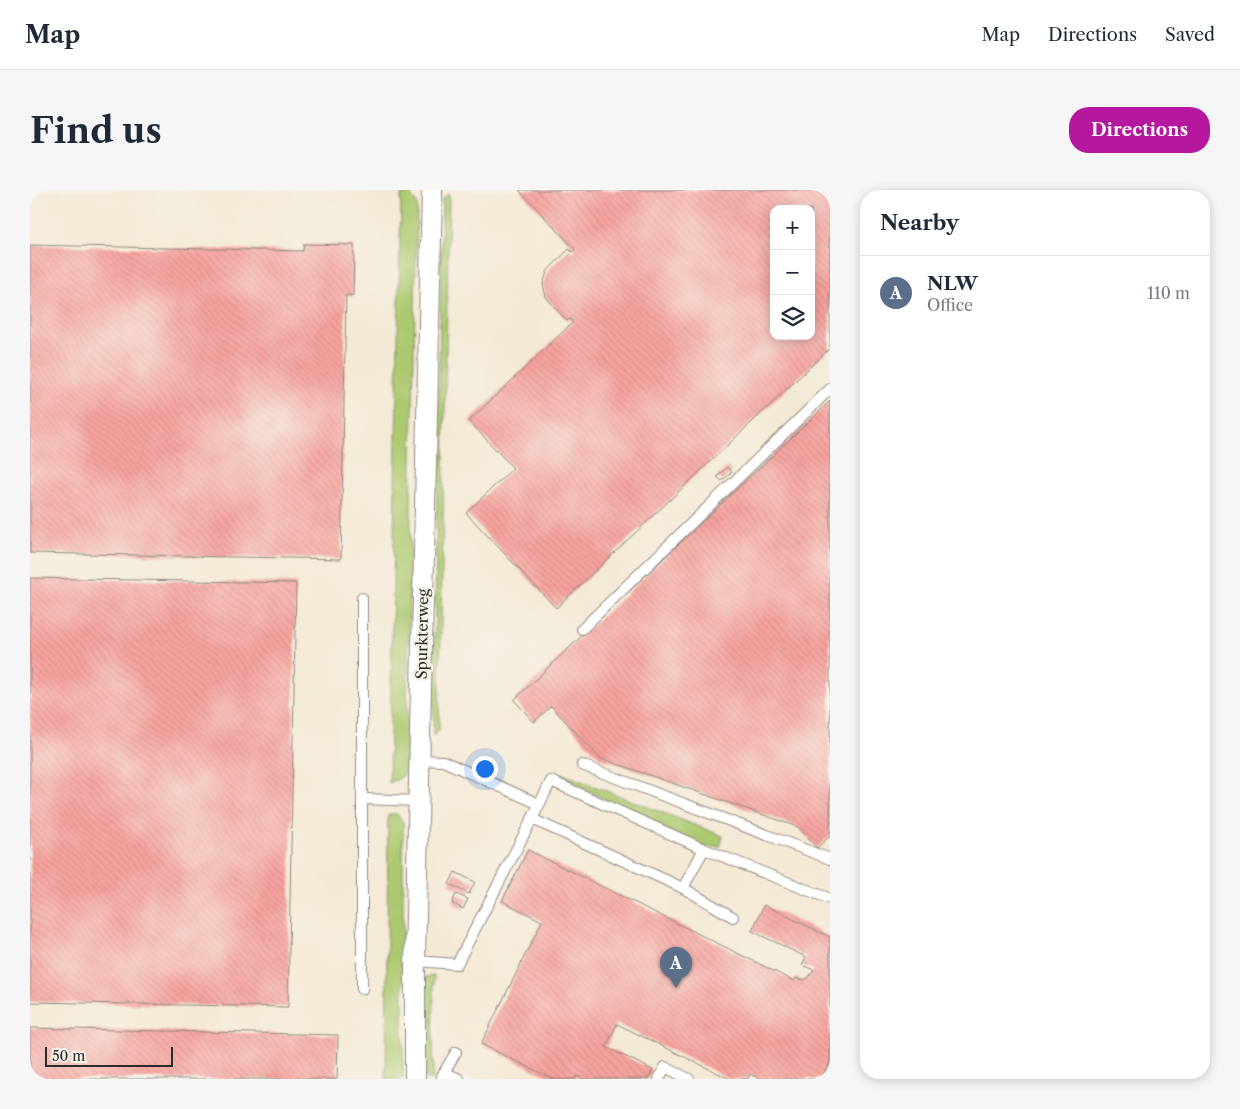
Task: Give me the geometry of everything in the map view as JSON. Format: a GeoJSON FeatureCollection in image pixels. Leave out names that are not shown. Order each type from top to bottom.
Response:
{"type":"FeatureCollection","features":[{"type":"Feature","properties":{"kind":"street","name":"Spurkterweg"},"geometry":{"type":"LineString","coordinates":[[415,1079],[415,961],[432,190]]}},
{"type":"Feature","properties":{"kind":"lane"},"geometry":{"type":"LineString","coordinates":[[582,628],[830,389]]}},
{"type":"Feature","properties":{"kind":"lane"},"geometry":{"type":"LineString","coordinates":[[362,598],[362,989]]}},
{"type":"Feature","properties":{"kind":"lane"},"geometry":{"type":"LineString","coordinates":[[420,760],[443,761],[540,804]]}},
{"type":"Feature","properties":{"kind":"lane"},"geometry":{"type":"LineString","coordinates":[[582,765],[830,859]]}},
{"type":"Feature","properties":{"kind":"lane"},"geometry":{"type":"LineString","coordinates":[[415,961],[457,964],[551,781],[704,849],[830,899]]}},
{"type":"Feature","properties":{"kind":"lane"},"geometry":{"type":"LineString","coordinates":[[362,799],[419,801]]}},
{"type":"Feature","properties":{"kind":"lane"},"geometry":{"type":"LineString","coordinates":[[532,819],[683,888],[733,917]]}},
{"type":"Feature","properties":{"kind":"lane"},"geometry":{"type":"LineString","coordinates":[[683,888],[704,849]]}},
{"type":"Feature","properties":{"kind":"lane"},"geometry":{"type":"LineString","coordinates":[[456,1052],[443,1075],[459,1079]]}},
{"type":"Feature","properties":{"kind":"lane"},"geometry":{"type":"LineString","coordinates":[[659,1079],[664,1067],[689,1079]]}},
{"type":"Feature","properties":{"kind":"green space"},"geometry":{"type":"Polygon","coordinates":[[[410,194],[417,204],[406,764],[405,774],[389,783],[401,195],[410,194]]]}},
{"type":"Feature","properties":{"kind":"green space"},"geometry":{"type":"Polygon","coordinates":[[[449,194],[439,731],[433,736],[442,199],[449,194]]]}},
{"type":"Feature","properties":{"kind":"green space"},"geometry":{"type":"Polygon","coordinates":[[[563,774],[723,836],[720,847],[702,847],[562,778],[563,774]]]}},
{"type":"Feature","properties":{"kind":"green space"},"geometry":{"type":"Polygon","coordinates":[[[388,814],[397,814],[403,823],[403,1079],[386,1079],[388,814]]]}},
{"type":"Feature","properties":{"kind":"green space"},"geometry":{"type":"Polygon","coordinates":[[[434,976],[433,1079],[426,1079],[426,977],[434,976]]]}},
{"type":"Feature","properties":{"kind":"building"},"geometry":{"type":"Polygon","coordinates":[[[519,190],[830,190],[830,348],[556,608],[466,513],[513,468],[469,421],[573,322],[570,319],[567,321],[546,297],[543,284],[551,267],[569,249],[572,252],[575,249],[519,190]]]}},
{"type":"Feature","properties":{"kind":"building"},"geometry":{"type":"Polygon","coordinates":[[[304,244],[354,245],[353,296],[346,295],[341,559],[30,553],[30,245],[303,251],[304,244]]]}},
{"type":"Feature","properties":{"kind":"building"},"geometry":{"type":"Polygon","coordinates":[[[830,401],[830,836],[817,848],[798,827],[600,758],[551,706],[534,722],[514,700],[830,401]]]}},
{"type":"Feature","properties":{"kind":"building"},"geometry":{"type":"Polygon","coordinates":[[[727,467],[732,472],[722,481],[717,477],[727,467]]]}},
{"type":"Feature","properties":{"kind":"building"},"geometry":{"type":"Polygon","coordinates":[[[30,578],[296,583],[288,1007],[30,1002],[30,578]]]}},
{"type":"Feature","properties":{"kind":"building"},"geometry":{"type":"Polygon","coordinates":[[[528,850],[794,981],[796,978],[807,979],[814,970],[802,965],[806,957],[752,931],[764,905],[830,937],[830,1062],[822,1079],[760,1079],[750,1074],[748,1079],[730,1079],[617,1024],[606,1047],[653,1070],[648,1079],[583,1079],[576,1076],[575,1079],[553,1079],[481,1044],[542,921],[502,901],[528,850]]]}},
{"type":"Feature","properties":{"kind":"building"},"geometry":{"type":"Polygon","coordinates":[[[455,872],[475,882],[469,894],[449,884],[455,872]]]}},
{"type":"Feature","properties":{"kind":"building"},"geometry":{"type":"Polygon","coordinates":[[[456,894],[468,899],[463,909],[452,903],[456,894]]]}},
{"type":"Feature","properties":{"kind":"building"},"geometry":{"type":"Polygon","coordinates":[[[30,1028],[338,1035],[337,1079],[30,1079],[30,1028]]]}},
{"type":"Feature","properties":{"kind":"place","name":"NLW"},"geometry":{"type":"Point","coordinates":[676,988]}}]}
